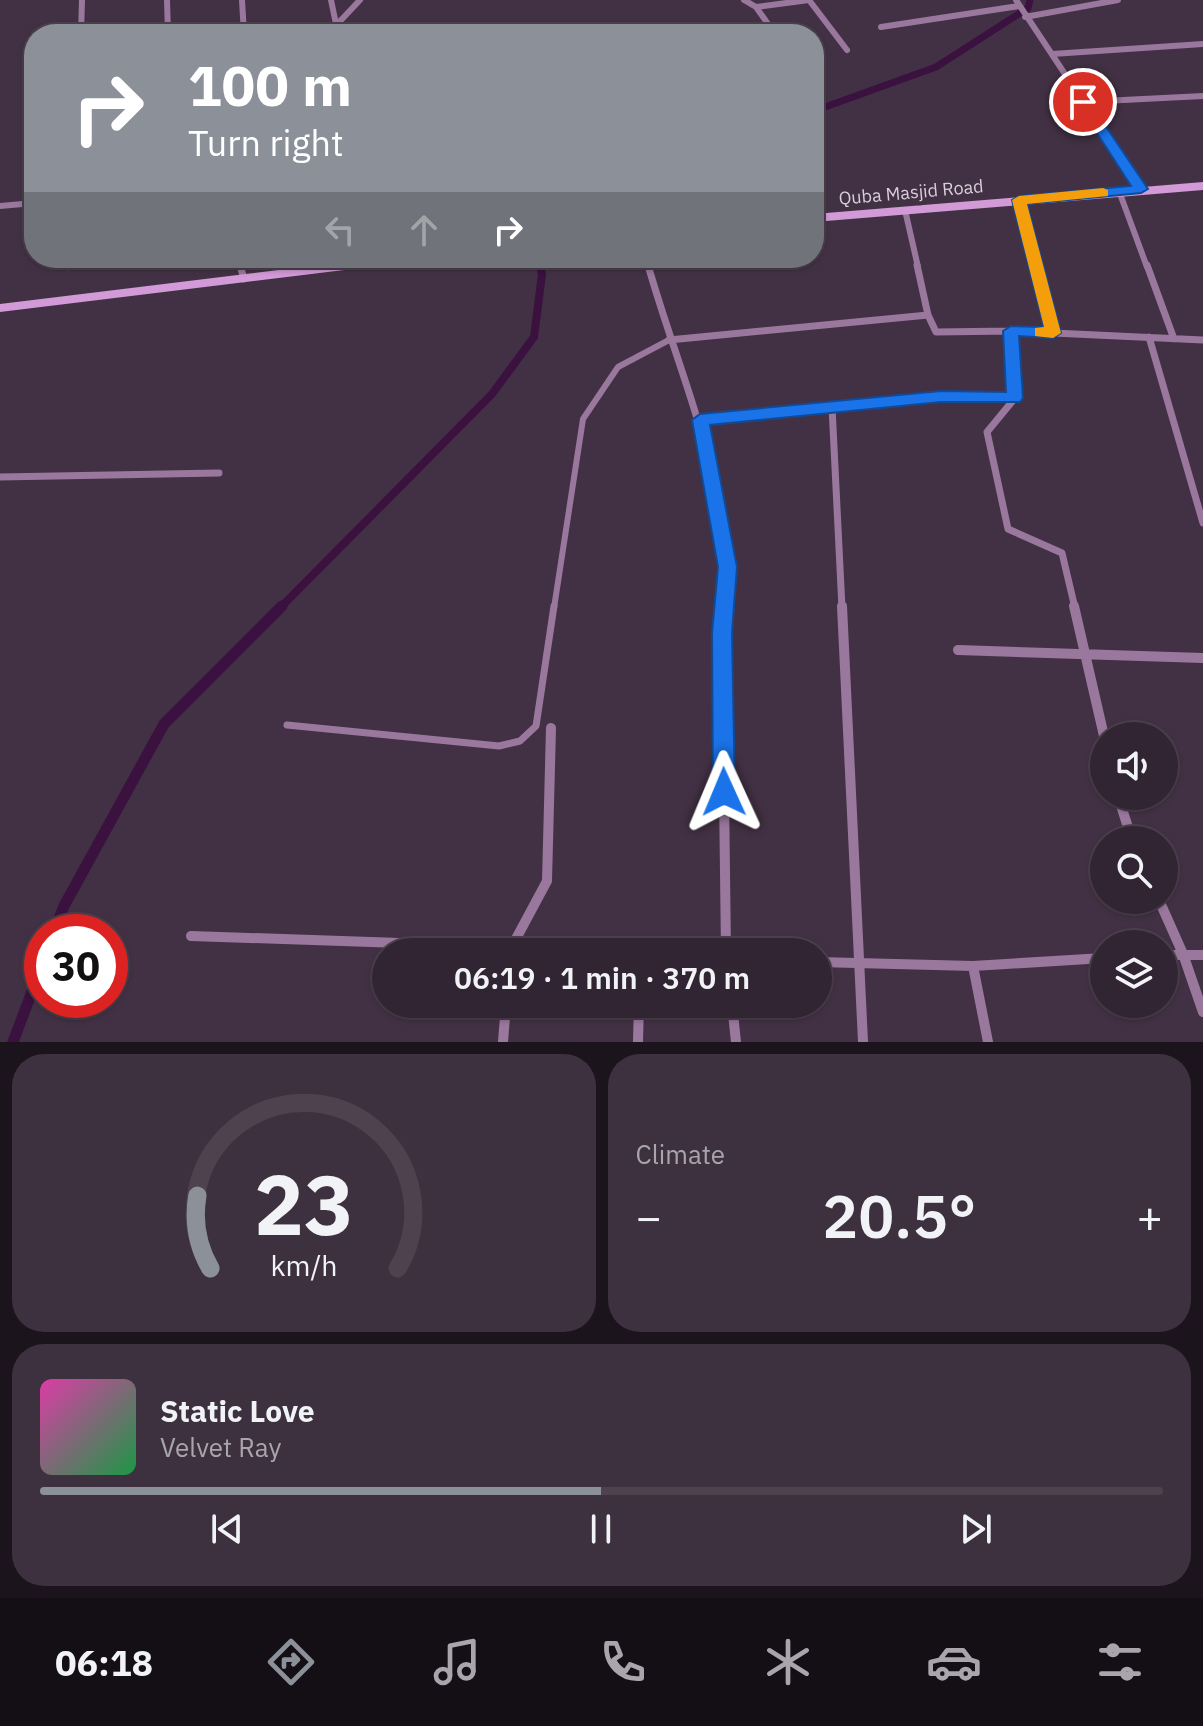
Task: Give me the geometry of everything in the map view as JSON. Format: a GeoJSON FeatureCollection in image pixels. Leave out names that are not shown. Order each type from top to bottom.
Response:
{"type":"FeatureCollection","features":[{"type":"Feature","properties":{"kind":"street"},"geometry":{"type":"LineString","coordinates":[[81,24],[82,0]]}},
{"type":"Feature","properties":{"kind":"street"},"geometry":{"type":"LineString","coordinates":[[167,0],[168,24]]}},
{"type":"Feature","properties":{"kind":"street"},"geometry":{"type":"LineString","coordinates":[[242,0],[243,24]]}},
{"type":"Feature","properties":{"kind":"street"},"geometry":{"type":"LineString","coordinates":[[331,0],[336,24]]}},
{"type":"Feature","properties":{"kind":"street"},"geometry":{"type":"LineString","coordinates":[[336,24],[360,0]]}},
{"type":"Feature","properties":{"kind":"street"},"geometry":{"type":"LineString","coordinates":[[744,0],[756,7],[768,24]]}},
{"type":"Feature","properties":{"kind":"street"},"geometry":{"type":"LineString","coordinates":[[756,7],[809,0],[847,50]]}},
{"type":"Feature","properties":{"kind":"street"},"geometry":{"type":"LineString","coordinates":[[881,27],[1118,0]]}},
{"type":"Feature","properties":{"kind":"street"},"geometry":{"type":"LineString","coordinates":[[1021,10],[1141,189]]}},
{"type":"Feature","properties":{"kind":"street"},"geometry":{"type":"LineString","coordinates":[[1052,54],[1203,44]]}},
{"type":"Feature","properties":{"kind":"street"},"geometry":{"type":"LineString","coordinates":[[1083,102],[1203,96]]}},
{"type":"Feature","properties":{"kind":"street","name":"Quba Masjid Road"},"geometry":{"type":"LineString","coordinates":[[824,217],[1203,186]]}},
{"type":"Feature","properties":{"kind":"street"},"geometry":{"type":"LineString","coordinates":[[1119,191],[1174,339]]}},
{"type":"Feature","properties":{"kind":"street"},"geometry":{"type":"LineString","coordinates":[[1019,200],[1053,333]]}},
{"type":"Feature","properties":{"kind":"street"},"geometry":{"type":"LineString","coordinates":[[0,206],[24,204]]}},
{"type":"Feature","properties":{"kind":"street"},"geometry":{"type":"LineString","coordinates":[[905,210],[928,315],[936,332],[1011,331],[1203,340]]}},
{"type":"Feature","properties":{"kind":"street"},"geometry":{"type":"LineString","coordinates":[[241,268],[244,279]]}},
{"type":"Feature","properties":{"kind":"street"},"geometry":{"type":"LineString","coordinates":[[0,308],[331,268]]}},
{"type":"Feature","properties":{"kind":"street"},"geometry":{"type":"LineString","coordinates":[[649,268],[669,340],[700,420],[728,567],[722,633],[726,938]]}},
{"type":"Feature","properties":{"kind":"street"},"geometry":{"type":"LineString","coordinates":[[669,340],[928,315]]}},
{"type":"Feature","properties":{"kind":"street"},"geometry":{"type":"LineString","coordinates":[[1011,331],[1015,398],[987,432],[1008,529],[1062,553],[1101,722]]}},
{"type":"Feature","properties":{"kind":"street"},"geometry":{"type":"LineString","coordinates":[[1149,337],[1203,523]]}},
{"type":"Feature","properties":{"kind":"street"},"geometry":{"type":"LineString","coordinates":[[700,420],[941,396],[1015,398]]}},
{"type":"Feature","properties":{"kind":"street"},"geometry":{"type":"LineString","coordinates":[[832,407],[863,1042]]}},
{"type":"Feature","properties":{"kind":"street"},"geometry":{"type":"LineString","coordinates":[[0,477],[219,473]]}},
{"type":"Feature","properties":{"kind":"street"},"geometry":{"type":"LineString","coordinates":[[958,650],[1203,658]]}},
{"type":"Feature","properties":{"kind":"street"},"geometry":{"type":"LineString","coordinates":[[516,938],[547,881],[551,728]]}},
{"type":"Feature","properties":{"kind":"street"},"geometry":{"type":"LineString","coordinates":[[1165,914],[1203,1012]]}},
{"type":"Feature","properties":{"kind":"street"},"geometry":{"type":"LineString","coordinates":[[191,936],[372,944]]}},
{"type":"Feature","properties":{"kind":"street"},"geometry":{"type":"LineString","coordinates":[[1178,954],[1203,955]]}},
{"type":"Feature","properties":{"kind":"street"},"geometry":{"type":"LineString","coordinates":[[832,963],[973,966],[1090,959]]}},
{"type":"Feature","properties":{"kind":"street"},"geometry":{"type":"LineString","coordinates":[[973,966],[988,1042]]}},
{"type":"Feature","properties":{"kind":"street"},"geometry":{"type":"LineString","coordinates":[[503,1042],[505,1018]]}},
{"type":"Feature","properties":{"kind":"street"},"geometry":{"type":"LineString","coordinates":[[638,1042],[639,1018]]}},
{"type":"Feature","properties":{"kind":"street"},"geometry":{"type":"LineString","coordinates":[[733,1018],[736,1042]]}},
{"type":"Feature","properties":{"kind":"lane"},"geometry":{"type":"LineString","coordinates":[[287,725],[499,746],[528,738],[536,726],[583,419],[618,367],[669,340]]}},
{"type":"Feature","properties":{"kind":"waterway"},"geometry":{"type":"LineString","coordinates":[[824,107],[936,67],[1028,8],[1030,0]]}},
{"type":"Feature","properties":{"kind":"waterway"},"geometry":{"type":"LineString","coordinates":[[280,608],[492,394],[534,337],[541,268]]}},
{"type":"Feature","properties":{"kind":"waterway"},"geometry":{"type":"LineString","coordinates":[[61,914],[164,724],[280,608]]}},
{"type":"Feature","properties":{"kind":"waterway"},"geometry":{"type":"LineString","coordinates":[[13,1042],[24,1013]]}},
{"type":"Feature","properties":{"kind":"slow traffic"},"geometry":{"type":"LineString","coordinates":[[1041,332],[1053,333],[1019,200],[1103,193]]}},
{"type":"Feature","properties":{"kind":"route"},"geometry":{"type":"LineString","coordinates":[[724,792],[722,633],[728,567],[700,420],[941,396],[1015,398],[1011,331],[1053,333],[1019,200],[1141,189],[1083,102]]}}]}
